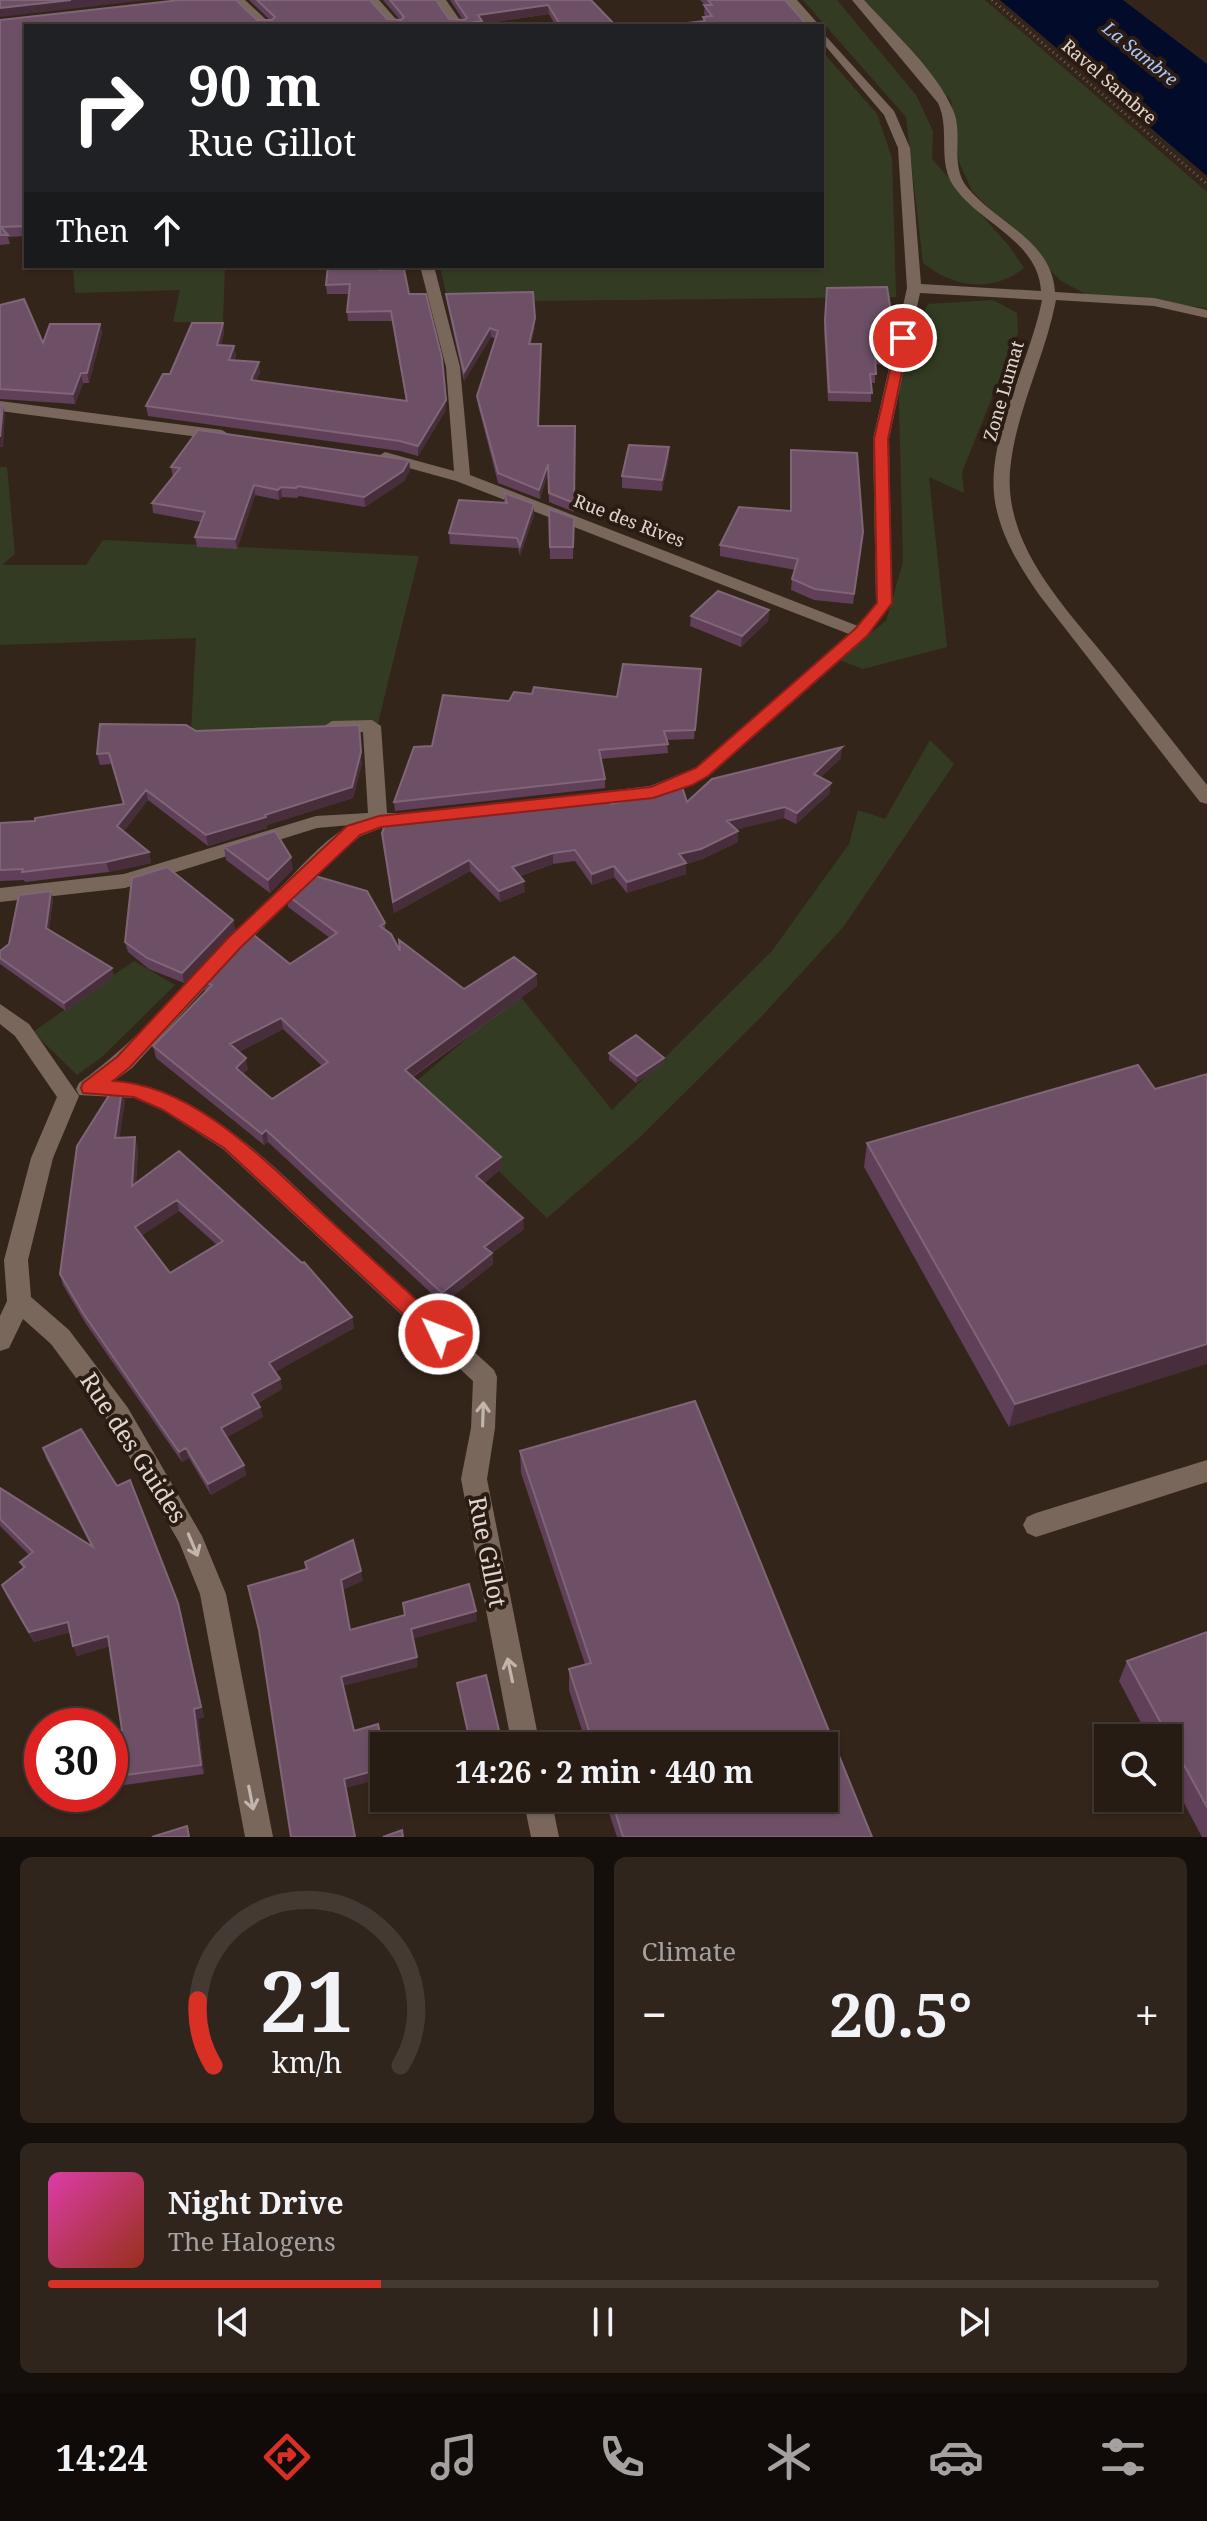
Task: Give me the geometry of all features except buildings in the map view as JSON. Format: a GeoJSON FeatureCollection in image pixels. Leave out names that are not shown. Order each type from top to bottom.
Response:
{"type":"FeatureCollection","features":[{"type":"Feature","properties":{"kind":"street"},"geometry":{"type":"LineString","coordinates":[[238,0],[265,24]]}},
{"type":"Feature","properties":{"kind":"street"},"geometry":{"type":"LineString","coordinates":[[373,0],[394,24]]}},
{"type":"Feature","properties":{"kind":"street"},"geometry":{"type":"LineString","coordinates":[[440,0],[457,24]]}},
{"type":"Feature","properties":{"kind":"street"},"geometry":{"type":"LineString","coordinates":[[791,0],[812,24]]}},
{"type":"Feature","properties":{"kind":"street"},"geometry":{"type":"LineString","coordinates":[[858,0],[931,85],[949,112],[951,164],[957,182],[974,203],[1035,254],[1043,267],[1049,297]]}},
{"type":"Feature","properties":{"kind":"street"},"geometry":{"type":"LineString","coordinates":[[566,802],[653,792],[702,772],[861,633],[884,603],[881,439],[914,288],[904,148],[890,114],[824,37]]}},
{"type":"Feature","properties":{"kind":"street"},"geometry":{"type":"LineString","coordinates":[[428,268],[453,367],[462,478]]}},
{"type":"Feature","properties":{"kind":"street"},"geometry":{"type":"LineString","coordinates":[[914,288],[1154,302],[1207,314]]}},
{"type":"Feature","properties":{"kind":"street","name":"Zone Lumat"},"geometry":{"type":"LineString","coordinates":[[1049,297],[1001,477],[1009,527],[1037,581],[1207,798]]}},
{"type":"Feature","properties":{"kind":"street"},"geometry":{"type":"LineString","coordinates":[[1,404],[231,437]]}},
{"type":"Feature","properties":{"kind":"street","name":"Rue des Rives"},"geometry":{"type":"LineString","coordinates":[[369,455],[400,459],[462,478],[861,633]]}},
{"type":"Feature","properties":{"kind":"street"},"geometry":{"type":"LineString","coordinates":[[309,728],[372,726],[379,822]]}},
{"type":"Feature","properties":{"kind":"street"},"geometry":{"type":"LineString","coordinates":[[0,895],[125,881],[316,822],[345,816],[379,822]]}},
{"type":"Feature","properties":{"kind":"street"},"geometry":{"type":"LineString","coordinates":[[0,1341],[19,1301],[16,1260],[42,1158],[79,1092],[124,1062],[236,942],[330,850],[354,831],[379,822],[423,817]]}},
{"type":"Feature","properties":{"kind":"street"},"geometry":{"type":"LineString","coordinates":[[0,1012],[22,1030],[79,1092]]}},
{"type":"Feature","properties":{"kind":"street","name":"Rue Gillot"},"geometry":{"type":"LineString","coordinates":[[79,1092],[136,1090],[170,1104],[231,1143],[485,1377],[483,1428],[474,1479],[523,1732]]}},
{"type":"Feature","properties":{"kind":"street","name":"Rue des Guides"},"geometry":{"type":"LineString","coordinates":[[19,1301],[60,1337],[119,1416],[189,1536],[213,1594],[259,1837]]}},
{"type":"Feature","properties":{"kind":"street"},"geometry":{"type":"LineString","coordinates":[[1036,1525],[1207,1471]]}},
{"type":"Feature","properties":{"kind":"street"},"geometry":{"type":"LineString","coordinates":[[540,1812],[545,1837]]}},
{"type":"Feature","properties":{"kind":"path","name":"Ravel Sambre"},"geometry":{"type":"LineString","coordinates":[[992,0],[1207,184]]}},
{"type":"Feature","properties":{"kind":"green space"},"geometry":{"type":"Polygon","coordinates":[[[803,0],[837,0],[916,95],[933,131],[932,159],[1009,246],[1024,268],[999,281],[973,284],[947,278],[923,263],[906,117],[803,0]]]}},
{"type":"Feature","properties":{"kind":"green space"},"geometry":{"type":"Polygon","coordinates":[[[860,0],[985,0],[1207,192],[1207,308],[1086,294],[1061,281],[972,191],[959,162],[951,100],[860,0]]]}},
{"type":"Feature","properties":{"kind":"green space"},"geometry":{"type":"Polygon","coordinates":[[[824,53],[877,114],[892,158],[896,297],[448,302],[440,268],[824,268],[824,53]]]}},
{"type":"Feature","properties":{"kind":"green space"},"geometry":{"type":"Polygon","coordinates":[[[73,268],[225,268],[223,323],[173,322],[180,290],[75,293],[73,268]]]}},
{"type":"Feature","properties":{"kind":"green space"},"geometry":{"type":"Polygon","coordinates":[[[993,300],[1017,313],[1018,333],[962,472],[964,493],[929,477],[947,647],[863,669],[837,659],[886,621],[903,562],[898,363],[928,304],[993,300]]]}},
{"type":"Feature","properties":{"kind":"green space"},"geometry":{"type":"Polygon","coordinates":[[[0,467],[7,467],[15,554],[2,565],[86,565],[103,540],[419,556],[378,723],[191,731],[196,638],[0,645],[0,467]]]}},
{"type":"Feature","properties":{"kind":"green space"},"geometry":{"type":"Polygon","coordinates":[[[930,740],[954,764],[844,926],[762,1016],[638,1139],[547,1218],[411,1086],[489,1019],[511,985],[612,1110],[772,951],[849,844],[858,810],[885,819],[930,740]]]}},
{"type":"Feature","properties":{"kind":"green space"},"geometry":{"type":"Polygon","coordinates":[[[134,961],[175,985],[103,1056],[77,1075],[33,1032],[134,961]]]}},
{"type":"Feature","properties":{"kind":"water","name":"La Sambre"},"geometry":{"type":"Polygon","coordinates":[[[1000,0],[1123,0],[1207,64],[1207,176],[1000,0]]]}},
{"type":"Feature","properties":{"kind":"route"},"geometry":{"type":"LineString","coordinates":[[439,1334],[231,1143],[170,1104],[136,1090],[90,1088],[124,1062],[236,942],[330,850],[354,831],[379,822],[653,792],[686,781],[702,772],[861,633],[884,603],[881,439],[903,338]]}}]}
